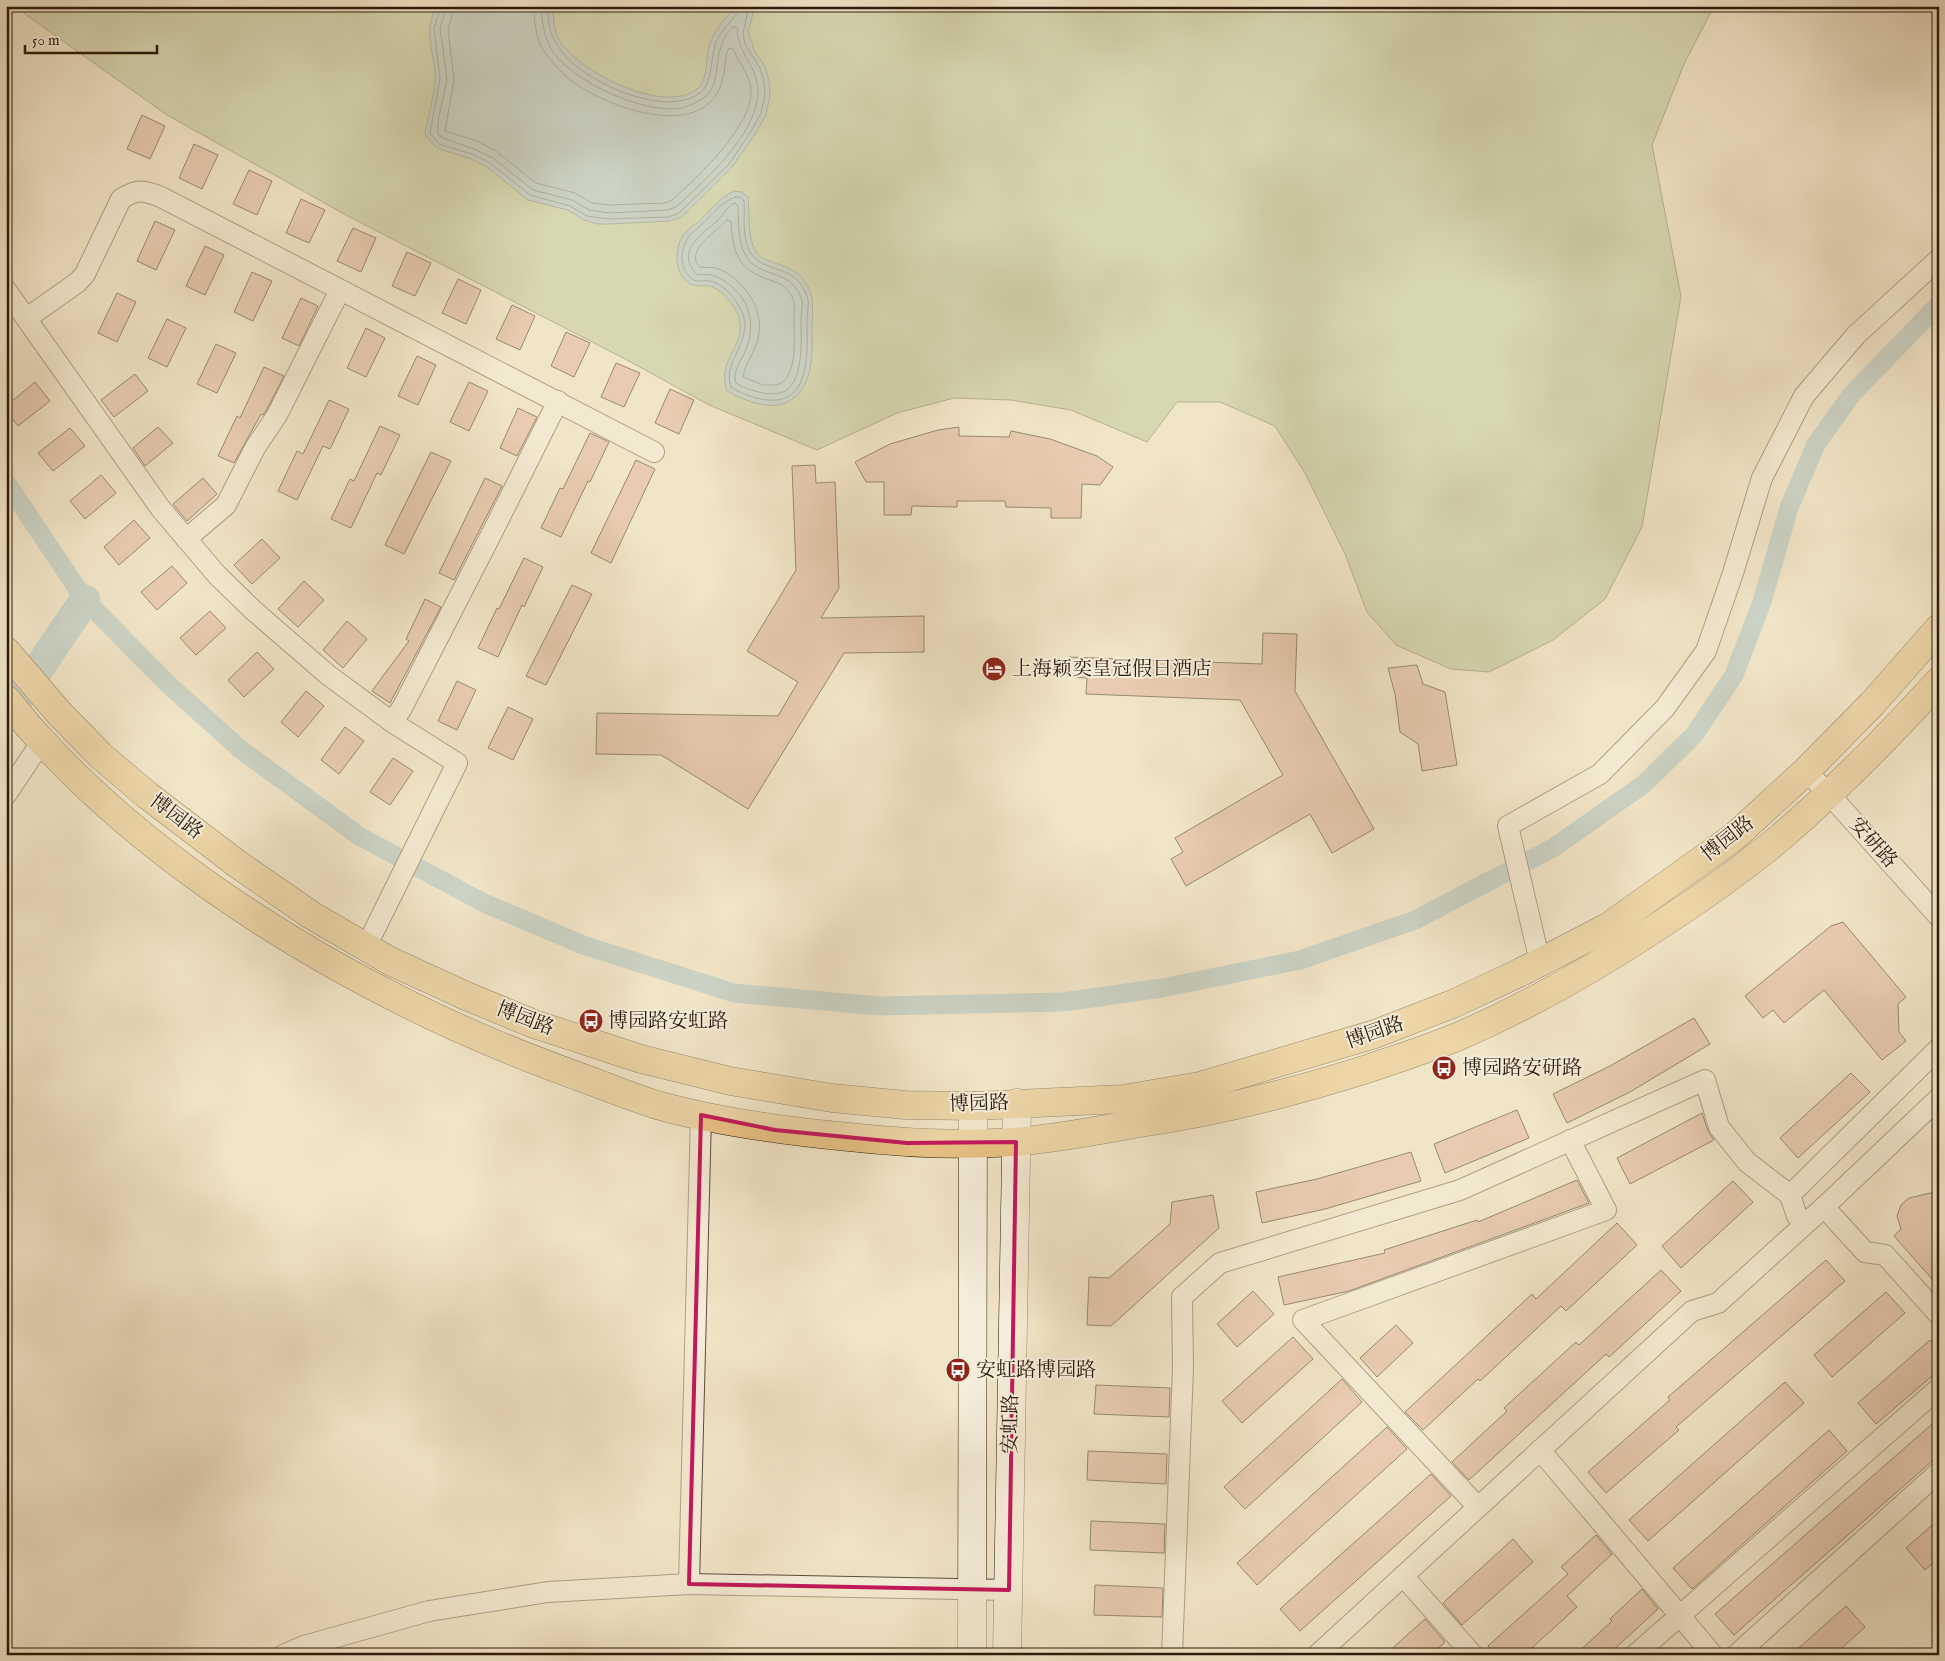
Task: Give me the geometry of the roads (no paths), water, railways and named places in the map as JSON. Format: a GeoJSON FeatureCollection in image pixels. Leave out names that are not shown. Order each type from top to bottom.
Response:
{"type":"FeatureCollection","features":[{"type":"Feature","properties":{"kind":"main road","name":"博园路"},"geometry":{"type":"LineString","coordinates":[[6,651],[59,712],[101,756],[147,795],[236,863],[311,914],[390,961],[534,1024],[641,1059],[730,1081],[832,1098],[905,1105],[973,1106],[1123,1099],[1200,1086],[1375,1034],[1456,1003],[1540,962],[1608,927],[1734,837],[1806,771],[1872,704],[1939,628]]}},
{"type":"Feature","properties":{"kind":"main road","name":"博园路"},"geometry":{"type":"LineString","coordinates":[[6,699],[42,741],[130,825],[228,898],[306,950],[446,1024],[517,1054],[661,1106],[784,1131],[906,1143],[973,1143],[1016,1142],[1193,1115],[1304,1089],[1460,1036],[1536,1000],[1606,961],[1701,898],[1778,840],[1893,732],[1939,681]]}},
{"type":"Feature","properties":{"kind":"main road","name":"安虹路"},"geometry":{"type":"LineString","coordinates":[[1007,1655],[1017,1103]]}},
{"type":"Feature","properties":{"kind":"main road","name":"安虹路"},"geometry":{"type":"LineString","coordinates":[[972,1655],[973,1106]]}},
{"type":"Feature","properties":{"kind":"street"},"geometry":{"type":"LineString","coordinates":[[26,318],[78,282],[85,274],[121,199],[132,192],[144,191],[168,200],[654,452]]}},
{"type":"Feature","properties":{"kind":"street"},"geometry":{"type":"LineString","coordinates":[[1540,962],[1508,826],[1600,774],[1665,708],[1706,651],[1733,573],[1762,478],[1804,396],[1856,335],[1939,259]]}},
{"type":"Feature","properties":{"kind":"street"},"geometry":{"type":"LineString","coordinates":[[6,290],[162,509],[217,575],[252,610],[328,675],[392,722],[457,763],[366,947]]}},
{"type":"Feature","properties":{"kind":"street"},"geometry":{"type":"LineString","coordinates":[[186,539],[226,505],[255,448],[277,415],[340,290]]}},
{"type":"Feature","properties":{"kind":"street"},"geometry":{"type":"LineString","coordinates":[[392,722],[402,708],[558,401]]}},
{"type":"Feature","properties":{"kind":"street"},"geometry":{"type":"LineString","coordinates":[[6,795],[42,741]]}},
{"type":"Feature","properties":{"kind":"street","name":"安研路"},"geometry":{"type":"LineString","coordinates":[[1806,771],[1829,794],[1939,917]]}},
{"type":"Feature","properties":{"kind":"street"},"geometry":{"type":"LineString","coordinates":[[1790,1195],[1939,1048]]}},
{"type":"Feature","properties":{"kind":"street"},"geometry":{"type":"LineString","coordinates":[[1172,1655],[1183,1367],[1182,1296],[1220,1263],[1460,1190],[1705,1080],[1719,1127],[1747,1162],[1790,1195],[1796,1216],[1807,1222]]}},
{"type":"Feature","properties":{"kind":"street"},"geometry":{"type":"LineString","coordinates":[[1316,1655],[1692,1311],[1718,1303],[1824,1207],[1939,1098]]}},
{"type":"Feature","properties":{"kind":"street"},"geometry":{"type":"LineString","coordinates":[[690,1584],[701,1115]]}},
{"type":"Feature","properties":{"kind":"street"},"geometry":{"type":"LineString","coordinates":[[1478,1507],[1303,1320],[1606,1210],[1570,1140]]}},
{"type":"Feature","properties":{"kind":"street"},"geometry":{"type":"LineString","coordinates":[[1824,1207],[1865,1252],[1885,1255],[1939,1316]]}},
{"type":"Feature","properties":{"kind":"street"},"geometry":{"type":"LineString","coordinates":[[1635,1655],[1939,1388]]}},
{"type":"Feature","properties":{"kind":"street"},"geometry":{"type":"LineString","coordinates":[[1540,1450],[1713,1655]]}},
{"type":"Feature","properties":{"kind":"street"},"geometry":{"type":"LineString","coordinates":[[1736,1655],[1939,1472]]}},
{"type":"Feature","properties":{"kind":"street"},"geometry":{"type":"LineString","coordinates":[[1403,1576],[1473,1655]]}},
{"type":"Feature","properties":{"kind":"street"},"geometry":{"type":"LineString","coordinates":[[283,1655],[304,1646],[429,1611],[548,1592],[690,1584],[1008,1590]]}},
{"type":"Feature","properties":{"kind":"water"},"geometry":{"type":"Polygon","coordinates":[[[437,6],[553,6],[555,30],[561,43],[572,55],[605,78],[624,87],[645,94],[665,97],[683,96],[701,85],[705,74],[709,46],[714,34],[729,14],[738,6],[755,6],[748,32],[755,52],[765,66],[769,81],[770,95],[766,115],[732,167],[682,217],[670,221],[609,224],[598,224],[584,220],[568,210],[528,200],[487,167],[471,159],[437,148],[425,135],[435,85],[430,24],[437,6]]]}},
{"type":"Feature","properties":{"kind":"water"},"geometry":{"type":"Polygon","coordinates":[[[734,191],[742,192],[748,197],[750,234],[757,253],[767,260],[792,270],[797,274],[807,285],[812,297],[812,350],[806,381],[794,398],[778,405],[755,403],[727,391],[725,370],[739,337],[739,318],[731,304],[718,290],[714,287],[690,284],[680,274],[678,267],[677,252],[685,233],[719,201],[734,191]]]}},
{"type":"Feature","properties":{"kind":"waterway"},"geometry":{"type":"LineString","coordinates":[[6,482],[85,600],[169,685],[240,749],[359,836],[484,903],[583,945],[734,993],[879,1006],[1063,1002],[1162,988],[1300,960],[1415,920],[1553,848],[1644,784],[1694,735],[1734,675],[1762,602],[1789,508],[1816,444],[1852,394],[1939,304]]}},
{"type":"Feature","properties":{"kind":"waterway"},"geometry":{"type":"LineString","coordinates":[[6,716],[85,600]]}},
{"type":"Feature","properties":{"kind":"place","name":"上海颖奕皇冠假日酒店"},"geometry":{"type":"Point","coordinates":[994,669]}},
{"type":"Feature","properties":{"kind":"place","name":"博园路安虹路"},"geometry":{"type":"Point","coordinates":[591,1021]}},
{"type":"Feature","properties":{"kind":"place","name":"博园路安研路"},"geometry":{"type":"Point","coordinates":[1444,1068]}},
{"type":"Feature","properties":{"kind":"place","name":"安虹路博园路"},"geometry":{"type":"Point","coordinates":[958,1370]}}]}
